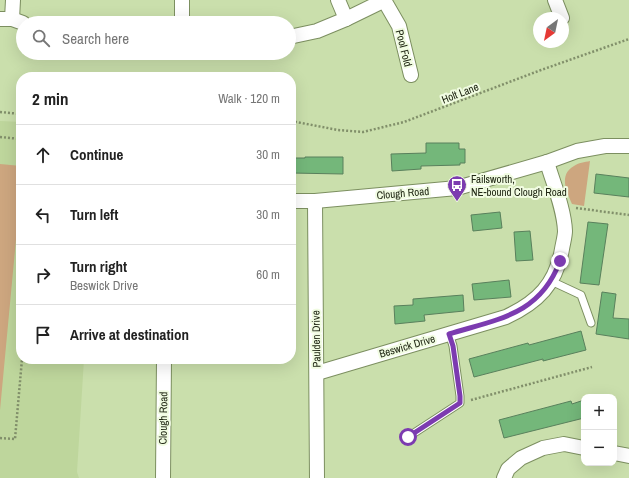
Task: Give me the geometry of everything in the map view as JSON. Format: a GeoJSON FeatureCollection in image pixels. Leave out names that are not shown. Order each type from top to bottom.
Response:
{"type":"FeatureCollection","features":[{"type":"Feature","properties":{"kind":"street"},"geometry":{"type":"LineString","coordinates":[[12,20],[13,0]]}},
{"type":"Feature","properties":{"kind":"street"},"geometry":{"type":"LineString","coordinates":[[182,0],[182,16]]}},
{"type":"Feature","properties":{"kind":"street"},"geometry":{"type":"LineString","coordinates":[[338,0],[346,20]]}},
{"type":"Feature","properties":{"kind":"street"},"geometry":{"type":"LineString","coordinates":[[296,35],[316,31],[346,20],[385,0]]}},
{"type":"Feature","properties":{"kind":"street","name":"Pool Fold"},"geometry":{"type":"LineString","coordinates":[[385,0],[399,26],[411,75]]}},
{"type":"Feature","properties":{"kind":"street"},"geometry":{"type":"LineString","coordinates":[[555,0],[560,12]]}},
{"type":"Feature","properties":{"kind":"street","name":"Clough Road"},"geometry":{"type":"LineString","coordinates":[[296,201],[315,201],[457,188],[547,162],[577,151],[605,146],[629,146]]}},
{"type":"Feature","properties":{"kind":"street","name":"Beswick Drive"},"geometry":{"type":"LineString","coordinates":[[317,373],[506,317],[528,305],[551,281],[560,261],[565,232],[563,217],[547,162]]}},
{"type":"Feature","properties":{"kind":"street","name":"Paulden Drive"},"geometry":{"type":"LineString","coordinates":[[315,201],[317,478]]}},
{"type":"Feature","properties":{"kind":"street","name":"Clough Road"},"geometry":{"type":"LineString","coordinates":[[163,478],[164,364]]}},
{"type":"Feature","properties":{"kind":"street"},"geometry":{"type":"LineString","coordinates":[[504,478],[508,469],[521,458],[543,448],[564,444],[581,447]]}},
{"type":"Feature","properties":{"kind":"street"},"geometry":{"type":"LineString","coordinates":[[617,454],[629,456]]}},
{"type":"Feature","properties":{"kind":"lane"},"geometry":{"type":"LineString","coordinates":[[551,281],[581,295],[590,323]]}},
{"type":"Feature","properties":{"kind":"lane"},"geometry":{"type":"LineString","coordinates":[[408,437],[460,403],[453,346],[449,334]]}},
{"type":"Feature","properties":{"kind":"path","name":"Holt Lane"},"geometry":{"type":"LineString","coordinates":[[296,122],[338,130],[363,132],[404,122],[541,70],[629,39]]}},
{"type":"Feature","properties":{"kind":"path"},"geometry":{"type":"LineString","coordinates":[[0,112],[16,114]]}},
{"type":"Feature","properties":{"kind":"path"},"geometry":{"type":"LineString","coordinates":[[0,137],[16,139]]}},
{"type":"Feature","properties":{"kind":"path"},"geometry":{"type":"LineString","coordinates":[[583,208],[629,215]]}},
{"type":"Feature","properties":{"kind":"path"},"geometry":{"type":"LineString","coordinates":[[0,438],[15,439],[22,364]]}},
{"type":"Feature","properties":{"kind":"path"},"geometry":{"type":"LineString","coordinates":[[460,403],[592,367]]}},
{"type":"Feature","properties":{"kind":"shaded area"},"geometry":{"type":"Polygon","coordinates":[[[0,121],[16,122],[16,364],[84,364],[77,472],[79,478],[0,478],[0,121]]]}},
{"type":"Feature","properties":{"kind":"shaded area"},"geometry":{"type":"Polygon","coordinates":[[[590,161],[584,206],[572,204],[565,184],[566,174],[576,165],[590,161]]]}},
{"type":"Feature","properties":{"kind":"shaded area"},"geometry":{"type":"Polygon","coordinates":[[[0,164],[16,166],[16,239],[0,410],[0,164]]]}},
{"type":"Feature","properties":{"kind":"building"},"geometry":{"type":"Polygon","coordinates":[[[426,143],[459,143],[459,149],[465,149],[465,163],[460,163],[460,165],[421,166],[421,169],[392,171],[391,154],[426,153],[426,143]]]}},
{"type":"Feature","properties":{"kind":"building"},"geometry":{"type":"Polygon","coordinates":[[[343,157],[343,174],[296,173],[296,158],[343,157]]]}},
{"type":"Feature","properties":{"kind":"building"},"geometry":{"type":"Polygon","coordinates":[[[596,174],[629,178],[629,197],[594,193],[596,174]]]}},
{"type":"Feature","properties":{"kind":"building"},"geometry":{"type":"Polygon","coordinates":[[[500,212],[502,228],[473,231],[471,215],[500,212]]]}},
{"type":"Feature","properties":{"kind":"building"},"geometry":{"type":"Polygon","coordinates":[[[588,222],[608,224],[599,285],[580,283],[588,222]]]}},
{"type":"Feature","properties":{"kind":"building"},"geometry":{"type":"Polygon","coordinates":[[[530,231],[533,260],[516,261],[514,232],[530,231]]]}},
{"type":"Feature","properties":{"kind":"building"},"geometry":{"type":"Polygon","coordinates":[[[509,280],[511,297],[474,300],[472,284],[509,280]]]}},
{"type":"Feature","properties":{"kind":"building"},"geometry":{"type":"Polygon","coordinates":[[[602,292],[616,294],[613,318],[629,319],[629,339],[596,334],[602,292]]]}},
{"type":"Feature","properties":{"kind":"building"},"geometry":{"type":"Polygon","coordinates":[[[463,295],[464,311],[424,315],[425,321],[395,324],[394,306],[413,305],[413,299],[463,295]]]}},
{"type":"Feature","properties":{"kind":"building"},"geometry":{"type":"Polygon","coordinates":[[[581,331],[586,350],[543,361],[543,359],[474,377],[469,359],[528,343],[529,345],[581,331]]]}},
{"type":"Feature","properties":{"kind":"building"},"geometry":{"type":"Polygon","coordinates":[[[571,401],[572,404],[581,401],[581,419],[504,438],[499,420],[571,401]]]}},
{"type":"Feature","properties":{"kind":"place","name":"Failsworth, NE-bound Clough Road"},"geometry":{"type":"Point","coordinates":[457,202]}},
{"type":"Feature","properties":{"kind":"route"},"geometry":{"type":"LineString","coordinates":[[408,437],[460,403],[453,346],[449,334],[506,317],[528,305],[551,281],[560,261]]}}]}
